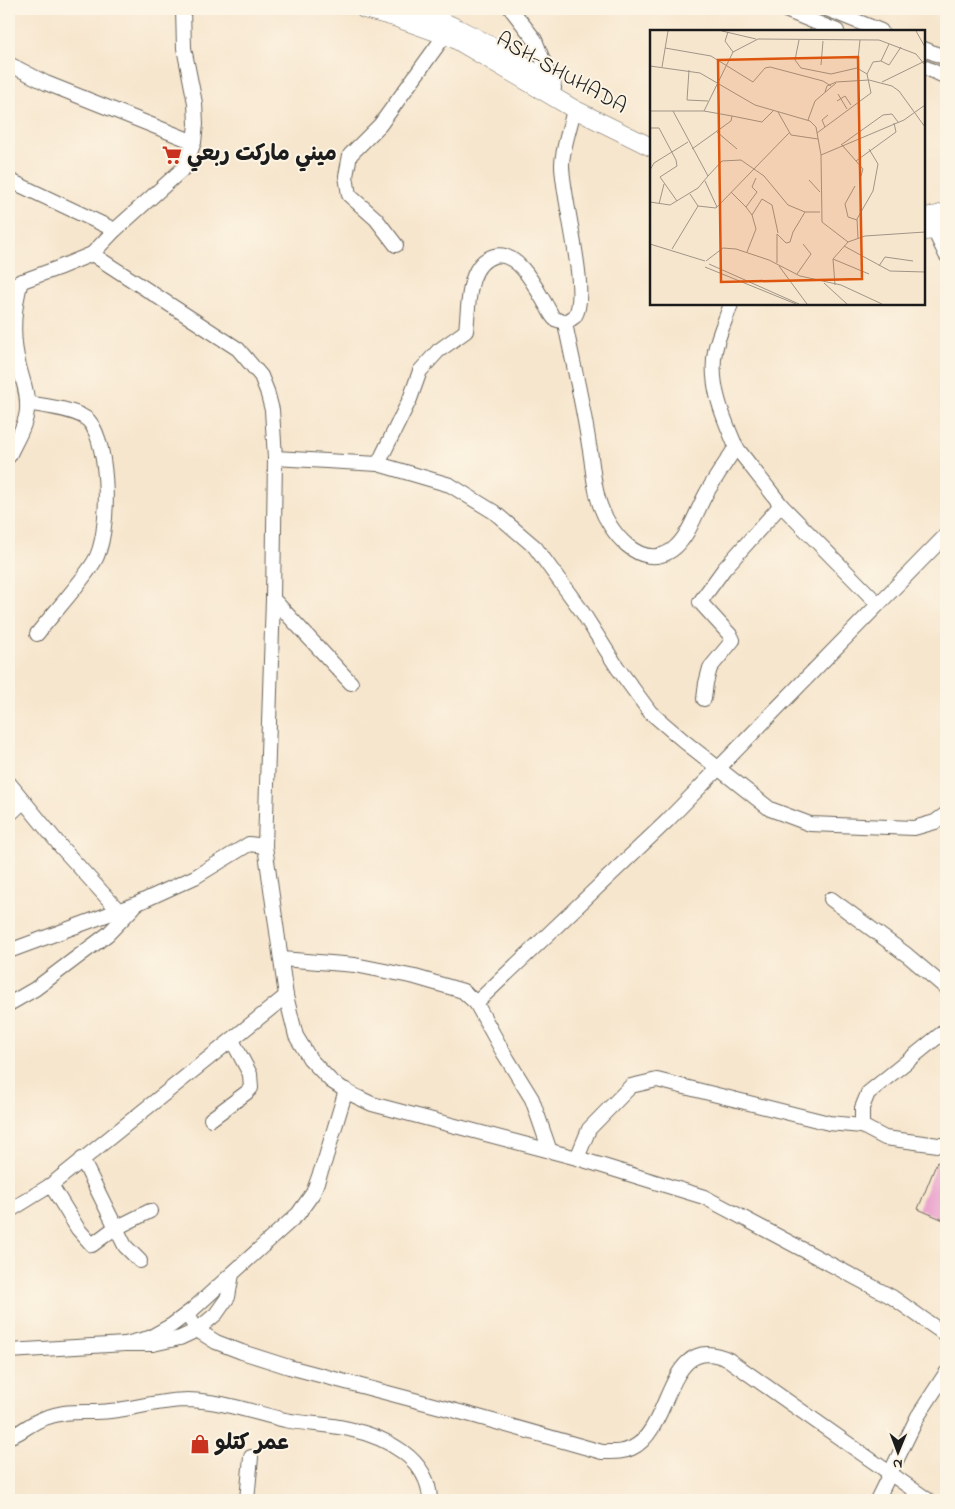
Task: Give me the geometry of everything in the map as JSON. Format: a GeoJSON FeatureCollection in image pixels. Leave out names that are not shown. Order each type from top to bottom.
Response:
{"type":"FeatureCollection","features":[{"type":"Feature","properties":{"kind":"main road","name":"ASH-SHUHADA"},"geometry":{"type":"LineString","coordinates":[[364,9],[394,16],[453,38],[556,92],[580,101],[650,136]]}},
{"type":"Feature","properties":{"kind":"main road","name":"ASH-SHUHADA"},"geometry":{"type":"LineString","coordinates":[[410,9],[460,28],[556,92],[574,109],[650,147]]}},
{"type":"Feature","properties":{"kind":"main road"},"geometry":{"type":"LineString","coordinates":[[932,226],[938,216],[946,212]]}},
{"type":"Feature","properties":{"kind":"street"},"geometry":{"type":"LineString","coordinates":[[9,456],[28,412],[17,356],[14,321],[15,283],[92,254],[115,230],[185,167],[194,142],[196,124],[195,103],[184,48],[173,9]]}},
{"type":"Feature","properties":{"kind":"street"},"geometry":{"type":"LineString","coordinates":[[182,9],[184,48]]}},
{"type":"Feature","properties":{"kind":"street"},"geometry":{"type":"LineString","coordinates":[[511,9],[535,40],[556,92]]}},
{"type":"Feature","properties":{"kind":"street"},"geometry":{"type":"LineString","coordinates":[[783,9],[835,30]]}},
{"type":"Feature","properties":{"kind":"street"},"geometry":{"type":"LineString","coordinates":[[827,9],[879,30]]}},
{"type":"Feature","properties":{"kind":"street"},"geometry":{"type":"LineString","coordinates":[[396,245],[376,219],[349,195],[346,176],[350,156],[380,126],[445,35]]}},
{"type":"Feature","properties":{"kind":"street"},"geometry":{"type":"LineString","coordinates":[[925,49],[946,58]]}},
{"type":"Feature","properties":{"kind":"street"},"geometry":{"type":"LineString","coordinates":[[9,64],[46,82],[194,142]]}},
{"type":"Feature","properties":{"kind":"street"},"geometry":{"type":"LineString","coordinates":[[925,68],[946,77]]}},
{"type":"Feature","properties":{"kind":"street"},"geometry":{"type":"LineString","coordinates":[[566,322],[574,316],[578,306],[579,288],[562,163],[574,109]]}},
{"type":"Feature","properties":{"kind":"street"},"geometry":{"type":"LineString","coordinates":[[9,180],[115,230]]}},
{"type":"Feature","properties":{"kind":"street"},"geometry":{"type":"LineString","coordinates":[[932,226],[946,255]]}},
{"type":"Feature","properties":{"kind":"street"},"geometry":{"type":"LineString","coordinates":[[92,254],[238,349],[261,376],[267,391],[272,410],[275,458],[273,599],[265,846],[286,996],[296,1036],[310,1059],[331,1081],[372,1104],[577,1158],[704,1197],[892,1297],[946,1335]]}},
{"type":"Feature","properties":{"kind":"street"},"geometry":{"type":"LineString","coordinates":[[378,464],[410,398],[420,371],[438,351],[466,331],[473,275],[481,263],[490,257],[500,255],[518,262],[540,293],[554,318],[566,322]]}},
{"type":"Feature","properties":{"kind":"street"},"geometry":{"type":"LineString","coordinates":[[731,305],[715,351],[714,380],[718,406],[736,447],[781,505],[878,604]]}},
{"type":"Feature","properties":{"kind":"street"},"geometry":{"type":"LineString","coordinates":[[566,322],[599,503],[612,528],[630,548],[644,555],[652,556],[673,549],[693,522],[707,493],[736,447]]}},
{"type":"Feature","properties":{"kind":"street"},"geometry":{"type":"LineString","coordinates":[[27,403],[74,413],[89,421],[95,432],[105,470],[107,511],[103,539],[95,560],[38,634]]}},
{"type":"Feature","properties":{"kind":"street"},"geometry":{"type":"LineString","coordinates":[[275,458],[378,464],[450,486],[494,512],[535,547],[581,610],[617,667],[650,712],[770,809],[810,824],[914,828],[935,822],[946,814]]}},
{"type":"Feature","properties":{"kind":"street"},"geometry":{"type":"LineString","coordinates":[[704,699],[710,668],[733,640],[700,602],[724,569],[781,505]]}},
{"type":"Feature","properties":{"kind":"street"},"geometry":{"type":"LineString","coordinates":[[476,1003],[667,822],[946,535]]}},
{"type":"Feature","properties":{"kind":"street"},"geometry":{"type":"LineString","coordinates":[[273,599],[350,683]]}},
{"type":"Feature","properties":{"kind":"street"},"geometry":{"type":"LineString","coordinates":[[9,783],[23,802],[118,911]]}},
{"type":"Feature","properties":{"kind":"street"},"geometry":{"type":"LineString","coordinates":[[9,815],[23,802]]}},
{"type":"Feature","properties":{"kind":"street"},"geometry":{"type":"LineString","coordinates":[[9,951],[136,904],[195,877],[249,844],[265,846]]}},
{"type":"Feature","properties":{"kind":"street"},"geometry":{"type":"LineString","coordinates":[[831,899],[907,955],[946,988]]}},
{"type":"Feature","properties":{"kind":"street"},"geometry":{"type":"LineString","coordinates":[[9,1004],[35,989],[108,934],[136,904]]}},
{"type":"Feature","properties":{"kind":"street"},"geometry":{"type":"LineString","coordinates":[[282,959],[355,965],[415,977],[463,991],[476,1003],[532,1099],[550,1151]]}},
{"type":"Feature","properties":{"kind":"street"},"geometry":{"type":"LineString","coordinates":[[9,1211],[51,1185],[286,996]]}},
{"type":"Feature","properties":{"kind":"street"},"geometry":{"type":"LineString","coordinates":[[862,1126],[862,1108],[868,1093],[946,1030]]}},
{"type":"Feature","properties":{"kind":"street"},"geometry":{"type":"LineString","coordinates":[[211,1119],[251,1088],[250,1074],[232,1040]]}},
{"type":"Feature","properties":{"kind":"street"},"geometry":{"type":"LineString","coordinates":[[577,1158],[589,1128],[631,1086],[657,1080],[829,1123],[862,1126],[884,1138],[946,1146]]}},
{"type":"Feature","properties":{"kind":"street"},"geometry":{"type":"LineString","coordinates":[[125,1344],[149,1338],[187,1314],[298,1214],[313,1193],[346,1090]]}},
{"type":"Feature","properties":{"kind":"street"},"geometry":{"type":"LineString","coordinates":[[82,1159],[125,1246],[140,1261]]}},
{"type":"Feature","properties":{"kind":"street"},"geometry":{"type":"LineString","coordinates":[[51,1185],[78,1229],[92,1246],[117,1228],[150,1211]]}},
{"type":"Feature","properties":{"kind":"street"},"geometry":{"type":"LineString","coordinates":[[9,1351],[153,1344],[180,1338],[197,1330],[216,1314],[228,1296],[232,1274]]}},
{"type":"Feature","properties":{"kind":"street"},"geometry":{"type":"LineString","coordinates":[[187,1314],[197,1330],[216,1342],[289,1367],[602,1452],[620,1452],[634,1448],[650,1429],[681,1368],[695,1356],[717,1354],[737,1365],[928,1500]]}},
{"type":"Feature","properties":{"kind":"street"},"geometry":{"type":"LineString","coordinates":[[876,1500],[918,1416],[946,1373]]}},
{"type":"Feature","properties":{"kind":"street"},"geometry":{"type":"LineString","coordinates":[[9,1436],[17,1434],[41,1420],[64,1413],[108,1412],[178,1400],[222,1403],[285,1420],[349,1429],[378,1438],[405,1453],[416,1462],[426,1477],[430,1500]]}},
{"type":"Feature","properties":{"kind":"street"},"geometry":{"type":"LineString","coordinates":[[247,1500],[250,1457]]}},
{"type":"Feature","properties":{"kind":"building"},"geometry":{"type":"Polygon","coordinates":[[[937,1162],[946,1166],[946,1221],[918,1209],[937,1162]]]}},
{"type":"Feature","properties":{"kind":"place","name":"ميني ماركت ربعي"},"geometry":{"type":"Point","coordinates":[172,155]}},
{"type":"Feature","properties":{"kind":"place","name":"عمر كتلو"},"geometry":{"type":"Point","coordinates":[200,1444]}}]}
